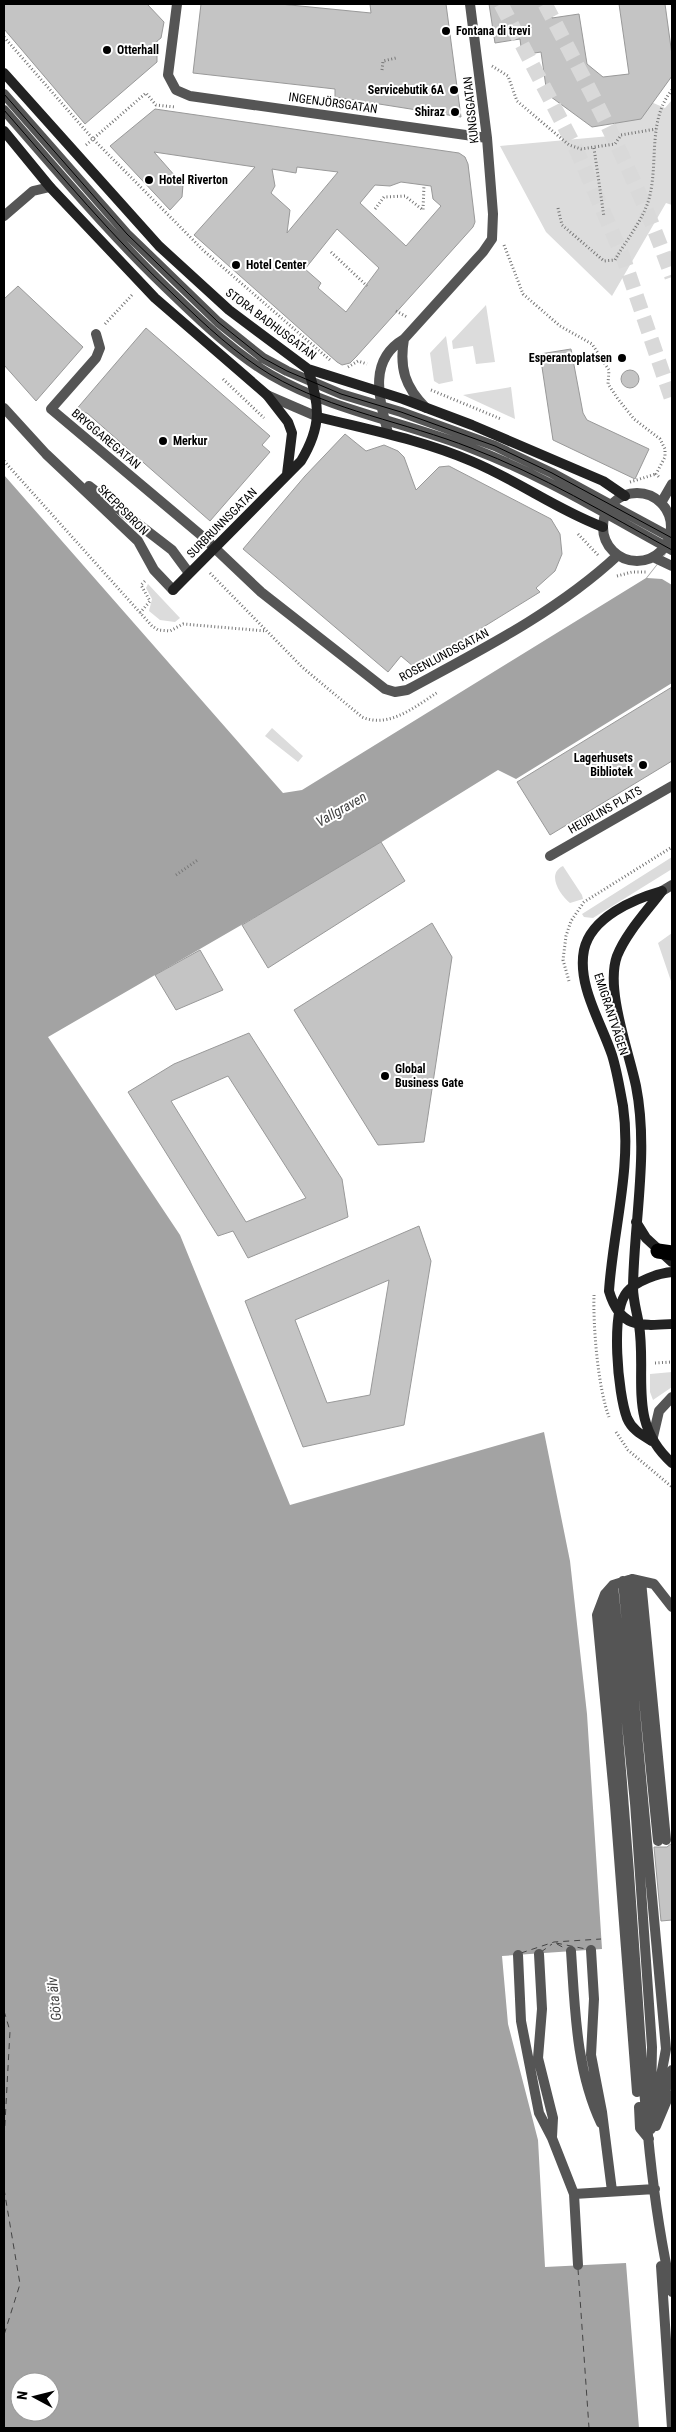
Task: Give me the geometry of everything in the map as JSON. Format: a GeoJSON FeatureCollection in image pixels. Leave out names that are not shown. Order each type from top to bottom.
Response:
{"type":"FeatureCollection","features":[{"type":"Feature","properties":{"kind":"street","name":"INGENJÖRSGATAN"},"geometry":{"type":"LineString","coordinates":[[178,4],[168,75],[176,90],[190,96],[487,138]]}},
{"type":"Feature","properties":{"kind":"street","name":"KUNGSGATAN"},"geometry":{"type":"LineString","coordinates":[[404,339],[483,252],[492,239],[493,214],[487,138],[470,4]]}},
{"type":"Feature","properties":{"kind":"street","name":"STORA BADHUSGATAN"},"geometry":{"type":"LineString","coordinates":[[4,73],[160,246],[229,310],[308,369],[379,391],[481,428],[594,477],[625,496]]}},
{"type":"Feature","properties":{"kind":"street"},"geometry":{"type":"LineString","coordinates":[[4,94],[127,234],[218,322],[271,363],[312,383],[495,446],[670,544]]}},
{"type":"Feature","properties":{"kind":"street"},"geometry":{"type":"LineString","coordinates":[[4,110],[122,244],[222,339],[272,376],[317,398],[446,438],[508,463],[609,510]]}},
{"type":"Feature","properties":{"kind":"street"},"geometry":{"type":"LineString","coordinates":[[4,131],[50,188],[155,298],[267,395],[288,422],[292,433],[287,474]]}},
{"type":"Feature","properties":{"kind":"street"},"geometry":{"type":"LineString","coordinates":[[4,216],[33,191],[50,188]]}},
{"type":"Feature","properties":{"kind":"street","name":"BRYGGAREGATAN"},"geometry":{"type":"LineString","coordinates":[[96,334],[100,348],[96,358],[51,409],[202,536],[214,550]]}},
{"type":"Feature","properties":{"kind":"street"},"geometry":{"type":"LineString","coordinates":[[222,339],[224,358]]}},
{"type":"Feature","properties":{"kind":"street"},"geometry":{"type":"LineString","coordinates":[[388,433],[379,391],[380,369],[384,357],[389,350],[404,339]]}},
{"type":"Feature","properties":{"kind":"street"},"geometry":{"type":"LineString","coordinates":[[404,339],[401,356],[402,369],[413,396],[426,408]]}},
{"type":"Feature","properties":{"kind":"street","name":"SURBRUNNSGATAN"},"geometry":{"type":"LineString","coordinates":[[174,590],[301,461],[310,446],[318,417],[317,398],[308,369]]}},
{"type":"Feature","properties":{"kind":"street"},"geometry":{"type":"LineString","coordinates":[[267,395],[318,417],[388,433],[470,460],[515,481],[581,519],[603,527]]}},
{"type":"Feature","properties":{"kind":"street","name":"SKEPPSBRON"},"geometry":{"type":"LineString","coordinates":[[4,408],[46,454],[138,541],[154,570],[174,590]]}},
{"type":"Feature","properties":{"kind":"street","name":"SKEPPSBRON"},"geometry":{"type":"LineString","coordinates":[[46,454],[172,550],[189,573]]}},
{"type":"Feature","properties":{"kind":"street"},"geometry":{"type":"LineString","coordinates":[[661,503],[671,486]]}},
{"type":"Feature","properties":{"kind":"street"},"geometry":{"type":"LineString","coordinates":[[657,558],[670,544],[670,516],[661,503],[648,495],[632,494],[625,496],[609,510],[603,527],[606,540],[618,555],[635,561],[657,558],[672,566]]}},
{"type":"Feature","properties":{"kind":"street","name":"ROSENLUNDSGATAN"},"geometry":{"type":"LineString","coordinates":[[214,550],[260,592],[319,639],[385,689],[395,692],[407,690],[502,638],[594,577],[618,555]]}},
{"type":"Feature","properties":{"kind":"street","name":"HEURLINS PLATS"},"geometry":{"type":"LineString","coordinates":[[550,856],[672,786]]}},
{"type":"Feature","properties":{"kind":"street"},"geometry":{"type":"LineString","coordinates":[[662,891],[672,884]]}},
{"type":"Feature","properties":{"kind":"street","name":"EMIGRANTVÄGEN"},"geometry":{"type":"LineString","coordinates":[[652,1441],[642,1409],[639,1325],[633,1305],[641,1126],[636,1087],[618,1016],[615,977],[616,957],[627,938],[662,891]]}},
{"type":"Feature","properties":{"kind":"street","name":"EMIGRANTVÄGEN"},"geometry":{"type":"LineString","coordinates":[[662,891],[635,899],[611,914],[592,932],[584,948],[582,964],[585,985],[612,1057],[623,1107],[626,1138],[623,1185],[609,1291],[613,1305],[619,1315],[619,1388],[628,1419],[637,1432],[652,1441],[672,1463]]}},
{"type":"Feature","properties":{"kind":"street"},"geometry":{"type":"LineString","coordinates":[[636,1222],[672,1262]]}},
{"type":"Feature","properties":{"kind":"street"},"geometry":{"type":"LineString","coordinates":[[672,1272],[651,1278],[633,1287],[626,1293],[619,1315],[639,1325],[672,1324]]}},
{"type":"Feature","properties":{"kind":"street"},"geometry":{"type":"LineString","coordinates":[[652,1441],[659,1411],[672,1397]]}},
{"type":"Feature","properties":{"kind":"street"},"geometry":{"type":"LineString","coordinates":[[632,1580],[662,1840]]}},
{"type":"Feature","properties":{"kind":"street"},"geometry":{"type":"LineString","coordinates":[[632,1580],[666,2049],[649,2140]]}},
{"type":"Feature","properties":{"kind":"street"},"geometry":{"type":"LineString","coordinates":[[649,2140],[640,2128],[615,1805],[597,1615],[605,1594],[613,1585],[632,1580],[654,1584],[672,1607]]}},
{"type":"Feature","properties":{"kind":"street"},"geometry":{"type":"LineString","coordinates":[[613,1585],[635,1803],[652,2047],[649,2140]]}},
{"type":"Feature","properties":{"kind":"street"},"geometry":{"type":"LineString","coordinates":[[605,1594],[625,1801],[672,2428]]}},
{"type":"Feature","properties":{"kind":"street"},"geometry":{"type":"LineString","coordinates":[[591,1950],[594,1999],[592,2055],[605,2133],[612,2191]]}},
{"type":"Feature","properties":{"kind":"street"},"geometry":{"type":"LineString","coordinates":[[570,1951],[577,2040],[595,2111],[605,2133]]}},
{"type":"Feature","properties":{"kind":"street"},"geometry":{"type":"LineString","coordinates":[[518,1954],[521,2021],[539,2113],[552,2138],[574,2194],[578,2265]]}},
{"type":"Feature","properties":{"kind":"street"},"geometry":{"type":"LineString","coordinates":[[539,1954],[542,2009],[538,2058],[553,2118],[552,2138]]}},
{"type":"Feature","properties":{"kind":"street"},"geometry":{"type":"LineString","coordinates":[[649,2140],[672,2070]]}},
{"type":"Feature","properties":{"kind":"street"},"geometry":{"type":"LineString","coordinates":[[649,2140],[672,2089]]}},
{"type":"Feature","properties":{"kind":"street"},"geometry":{"type":"LineString","coordinates":[[574,2194],[655,2189]]}},
{"type":"Feature","properties":{"kind":"street"},"geometry":{"type":"LineString","coordinates":[[659,2235],[672,2273]]}},
{"type":"Feature","properties":{"kind":"street"},"geometry":{"type":"LineString","coordinates":[[659,2235],[672,2292]]}},
{"type":"Feature","properties":{"kind":"path"},"geometry":{"type":"LineString","coordinates":[[4,37],[93,139],[204,251],[336,365]]}},
{"type":"Feature","properties":{"kind":"path"},"geometry":{"type":"LineString","coordinates":[[382,70],[383,61],[396,58]]}},
{"type":"Feature","properties":{"kind":"path"},"geometry":{"type":"LineString","coordinates":[[478,58],[508,76],[517,101],[569,145],[581,149],[594,148],[615,144],[621,136],[656,129]]}},
{"type":"Feature","properties":{"kind":"path"},"geometry":{"type":"LineString","coordinates":[[558,208],[562,225],[604,261],[615,260],[647,206],[650,196],[656,129],[663,102],[672,90]]}},
{"type":"Feature","properties":{"kind":"path"},"geometry":{"type":"LineString","coordinates":[[110,123],[146,93],[156,104],[180,108]]}},
{"type":"Feature","properties":{"kind":"path"},"geometry":{"type":"LineString","coordinates":[[594,148],[604,217]]}},
{"type":"Feature","properties":{"kind":"path"},"geometry":{"type":"LineString","coordinates":[[375,209],[384,197],[405,196],[423,210],[424,185]]}},
{"type":"Feature","properties":{"kind":"path"},"geometry":{"type":"LineString","coordinates":[[502,242],[523,294],[560,326],[592,344],[609,370],[608,384],[618,399],[634,419],[660,440],[665,450],[665,457],[656,474],[627,482]]}},
{"type":"Feature","properties":{"kind":"path"},"geometry":{"type":"LineString","coordinates":[[331,252],[367,286]]}},
{"type":"Feature","properties":{"kind":"path"},"geometry":{"type":"LineString","coordinates":[[118,311],[132,295]]}},
{"type":"Feature","properties":{"kind":"path"},"geometry":{"type":"LineString","coordinates":[[396,311],[401,313]]}},
{"type":"Feature","properties":{"kind":"path"},"geometry":{"type":"LineString","coordinates":[[4,461],[152,626],[158,630],[170,631],[183,624],[266,631]]}},
{"type":"Feature","properties":{"kind":"path"},"geometry":{"type":"LineString","coordinates":[[656,474],[671,486]]}},
{"type":"Feature","properties":{"kind":"path"},"geometry":{"type":"LineString","coordinates":[[575,531],[607,565]]}},
{"type":"Feature","properties":{"kind":"path"},"geometry":{"type":"LineString","coordinates":[[201,563],[302,667],[353,712],[370,721],[382,722],[393,718],[446,688]]}},
{"type":"Feature","properties":{"kind":"path"},"geometry":{"type":"LineString","coordinates":[[611,581],[618,576],[632,572],[649,572]]}},
{"type":"Feature","properties":{"kind":"path"},"geometry":{"type":"LineString","coordinates":[[569,982],[563,960],[566,936],[571,921],[584,902],[672,847]]}},
{"type":"Feature","properties":{"kind":"path"},"geometry":{"type":"LineString","coordinates":[[176,875],[199,859]]}},
{"type":"Feature","properties":{"kind":"shaded area"},"geometry":{"type":"Polygon","coordinates":[[[672,100],[672,205],[666,203],[612,296],[546,232],[500,146],[610,136],[615,121],[651,102],[665,108],[672,100]]]}},
{"type":"Feature","properties":{"kind":"shaded area"},"geometry":{"type":"Polygon","coordinates":[[[486,305],[495,362],[476,364],[473,346],[453,349],[452,341],[486,305]]]}},
{"type":"Feature","properties":{"kind":"shaded area"},"geometry":{"type":"Polygon","coordinates":[[[446,336],[453,381],[439,384],[434,381],[430,353],[446,336]]]}},
{"type":"Feature","properties":{"kind":"shaded area"},"geometry":{"type":"Polygon","coordinates":[[[511,387],[515,419],[463,395],[511,387]]]}},
{"type":"Feature","properties":{"kind":"shaded area"},"geometry":{"type":"Polygon","coordinates":[[[148,584],[180,618],[175,622],[160,620],[149,611],[152,599],[146,588],[148,584]]]}},
{"type":"Feature","properties":{"kind":"shaded area"},"geometry":{"type":"Polygon","coordinates":[[[272,728],[303,756],[298,762],[265,736],[272,728]]]}},
{"type":"Feature","properties":{"kind":"shaded area"},"geometry":{"type":"Polygon","coordinates":[[[672,857],[672,869],[593,918],[584,917],[582,914],[672,857]]]}},
{"type":"Feature","properties":{"kind":"shaded area"},"geometry":{"type":"Polygon","coordinates":[[[563,866],[583,899],[570,903],[562,895],[555,879],[558,870],[563,866]]]}},
{"type":"Feature","properties":{"kind":"shaded area"},"geometry":{"type":"Polygon","coordinates":[[[672,933],[672,984],[658,943],[672,933]]]}},
{"type":"Feature","properties":{"kind":"shaded area"},"geometry":{"type":"Polygon","coordinates":[[[672,1372],[672,1387],[653,1400],[650,1392],[650,1374],[672,1372]]]}},
{"type":"Feature","properties":{"kind":"water"},"geometry":{"type":"Polygon","coordinates":[[[4,475],[283,793],[302,790],[646,578],[672,545],[672,683],[516,779],[498,770],[338,869],[48,1037],[180,1235],[290,1505],[544,1432],[570,1561],[587,1714],[602,1949],[502,1956],[508,2024],[538,2140],[545,2267],[626,2263],[639,2428],[4,2428],[4,475]]]}},
{"type":"Feature","properties":{"kind":"pier"},"geometry":{"type":"Polygon","coordinates":[[[672,546],[672,585],[662,579],[647,578],[672,546]]]}},
{"type":"Feature","properties":{"kind":"building"},"geometry":{"type":"Polygon","coordinates":[[[4,4],[147,4],[164,22],[161,38],[157,41],[157,62],[85,124],[4,29],[4,4]]]}},
{"type":"Feature","properties":{"kind":"building"},"geometry":{"type":"Polygon","coordinates":[[[201,4],[280,4],[371,13],[370,4],[446,4],[461,117],[335,97],[335,89],[193,73],[201,4]]]}},
{"type":"Feature","properties":{"kind":"building"},"geometry":{"type":"Polygon","coordinates":[[[489,4],[550,4],[552,18],[579,14],[587,64],[603,77],[629,74],[619,4],[665,4],[672,55],[672,76],[641,119],[592,127],[547,94],[541,52],[522,55],[520,39],[495,43],[489,4]]]}},
{"type":"Feature","properties":{"kind":"building"},"geometry":{"type":"Polygon","coordinates":[[[155,109],[459,153],[465,157],[468,164],[475,222],[473,227],[356,357],[350,363],[342,365],[194,235],[255,167],[154,152],[183,185],[182,197],[170,210],[110,146],[155,109]],[[297,167],[296,173],[272,169],[275,186],[271,193],[290,210],[287,233],[338,172],[297,167]],[[401,182],[390,186],[375,185],[360,203],[406,246],[441,206],[433,199],[431,186],[401,182]],[[337,229],[305,269],[321,283],[318,288],[346,312],[379,268],[337,229]]]}},
{"type":"Feature","properties":{"kind":"building"},"geometry":{"type":"Polygon","coordinates":[[[18,286],[83,347],[36,401],[4,365],[4,299],[18,286]]]}},
{"type":"Feature","properties":{"kind":"building"},"geometry":{"type":"Polygon","coordinates":[[[146,328],[270,436],[262,445],[270,452],[210,521],[87,413],[74,412],[146,328]]]}},
{"type":"Feature","properties":{"kind":"building"},"geometry":{"type":"Polygon","coordinates":[[[571,349],[583,413],[587,420],[649,449],[635,479],[553,440],[540,354],[571,349]]]}},
{"type":"Feature","properties":{"kind":"building"},"geometry":{"type":"Polygon","coordinates":[[[630,370],[636,373],[639,379],[636,385],[630,388],[624,385],[621,379],[624,373],[630,370]]]}},
{"type":"Feature","properties":{"kind":"building"},"geometry":{"type":"Polygon","coordinates":[[[345,434],[366,451],[384,445],[398,451],[404,457],[416,490],[439,467],[449,466],[551,519],[560,534],[562,554],[555,571],[536,588],[540,592],[430,660],[420,672],[401,656],[388,672],[243,549],[305,476],[345,434]]]}},
{"type":"Feature","properties":{"kind":"building"},"geometry":{"type":"Polygon","coordinates":[[[672,687],[672,761],[550,835],[517,782],[672,687]]]}},
{"type":"Feature","properties":{"kind":"building"},"geometry":{"type":"Polygon","coordinates":[[[381,842],[405,881],[268,968],[242,925],[381,842]]]}},
{"type":"Feature","properties":{"kind":"building","name":"Global Business Gate"},"geometry":{"type":"Polygon","coordinates":[[[432,923],[452,957],[424,1142],[378,1145],[294,1010],[432,923]]]}},
{"type":"Feature","properties":{"kind":"building"},"geometry":{"type":"Polygon","coordinates":[[[200,950],[223,990],[176,1010],[155,975],[200,950]]]}},
{"type":"Feature","properties":{"kind":"building"},"geometry":{"type":"Polygon","coordinates":[[[249,1033],[342,1179],[348,1217],[248,1258],[233,1231],[218,1236],[128,1092],[174,1064],[249,1033]],[[228,1076],[171,1101],[246,1222],[306,1198],[228,1076]]]}},
{"type":"Feature","properties":{"kind":"building"},"geometry":{"type":"Polygon","coordinates":[[[419,1226],[431,1261],[404,1425],[303,1447],[245,1301],[419,1226]],[[389,1280],[295,1320],[327,1403],[370,1395],[389,1280]]]}},
{"type":"Feature","properties":{"kind":"building"},"geometry":{"type":"Polygon","coordinates":[[[672,1843],[672,1920],[661,1921],[654,1847],[667,1847],[672,1843]]]}},
{"type":"Feature","properties":{"kind":"ferry route"},"geometry":{"type":"LineString","coordinates":[[521,1953],[554,1942],[601,1939]]}},
{"type":"Feature","properties":{"kind":"ferry route"},"geometry":{"type":"LineString","coordinates":[[556,1943],[586,1949]]}},
{"type":"Feature","properties":{"kind":"ferry route"},"geometry":{"type":"LineString","coordinates":[[541,1952],[552,1944]]}},
{"type":"Feature","properties":{"kind":"ferry route"},"geometry":{"type":"LineString","coordinates":[[557,1944],[566,1949]]}},
{"type":"Feature","properties":{"kind":"ferry route"},"geometry":{"type":"LineString","coordinates":[[4,2011],[10,2031],[4,2141]]}},
{"type":"Feature","properties":{"kind":"ferry route"},"geometry":{"type":"LineString","coordinates":[[4,2189],[20,2284],[4,2335]]}},
{"type":"Feature","properties":{"kind":"ferry route"},"geometry":{"type":"LineString","coordinates":[[578,2269],[589,2428]]}},
{"type":"Feature","properties":{"kind":"tunnel"},"geometry":{"type":"LineString","coordinates":[[501,4],[577,151],[623,257],[672,400]]}},
{"type":"Feature","properties":{"kind":"tunnel"},"geometry":{"type":"LineString","coordinates":[[545,4],[630,172],[672,277]]}},
{"type":"Feature","properties":{"kind":"tram line"},"geometry":{"type":"LineString","coordinates":[[4,94],[127,234],[218,322],[263,358],[287,371],[341,394],[401,412],[495,446],[552,473],[672,538]]}},
{"type":"Feature","properties":{"kind":"tram line"},"geometry":{"type":"LineString","coordinates":[[4,110],[88,206],[153,275],[210,328],[258,367],[319,398],[446,439],[523,470],[672,550]]}},
{"type":"Feature","properties":{"kind":"place","name":"Fontana di trevi"},"geometry":{"type":"Point","coordinates":[446,31]}},
{"type":"Feature","properties":{"kind":"place","name":"Otterhall"},"geometry":{"type":"Point","coordinates":[107,50]}},
{"type":"Feature","properties":{"kind":"place","name":"Servicebutik 6A"},"geometry":{"type":"Point","coordinates":[454,90]}},
{"type":"Feature","properties":{"kind":"place","name":"Shiraz"},"geometry":{"type":"Point","coordinates":[455,112]}},
{"type":"Feature","properties":{"kind":"place","name":"Hotel Riverton"},"geometry":{"type":"Point","coordinates":[149,180]}},
{"type":"Feature","properties":{"kind":"place","name":"Hotel Center"},"geometry":{"type":"Point","coordinates":[236,265]}},
{"type":"Feature","properties":{"kind":"place","name":"Esperantoplatsen"},"geometry":{"type":"Point","coordinates":[622,358]}},
{"type":"Feature","properties":{"kind":"place","name":"Merkur"},"geometry":{"type":"Point","coordinates":[163,441]}},
{"type":"Feature","properties":{"kind":"place","name":"Lagerhusets Bibliotek"},"geometry":{"type":"Point","coordinates":[643,765]}},
{"type":"Feature","properties":{"kind":"place","name":"Global Business Gate"},"geometry":{"type":"Point","coordinates":[385,1076]}},
{"type":"Feature","properties":{"kind":"water label","name":"Vallgraven"},"geometry":{"type":"Point","coordinates":[341,809]}},
{"type":"Feature","properties":{"kind":"water label","name":"Göta älv"},"geometry":{"type":"Point","coordinates":[54,1999]}}]}
